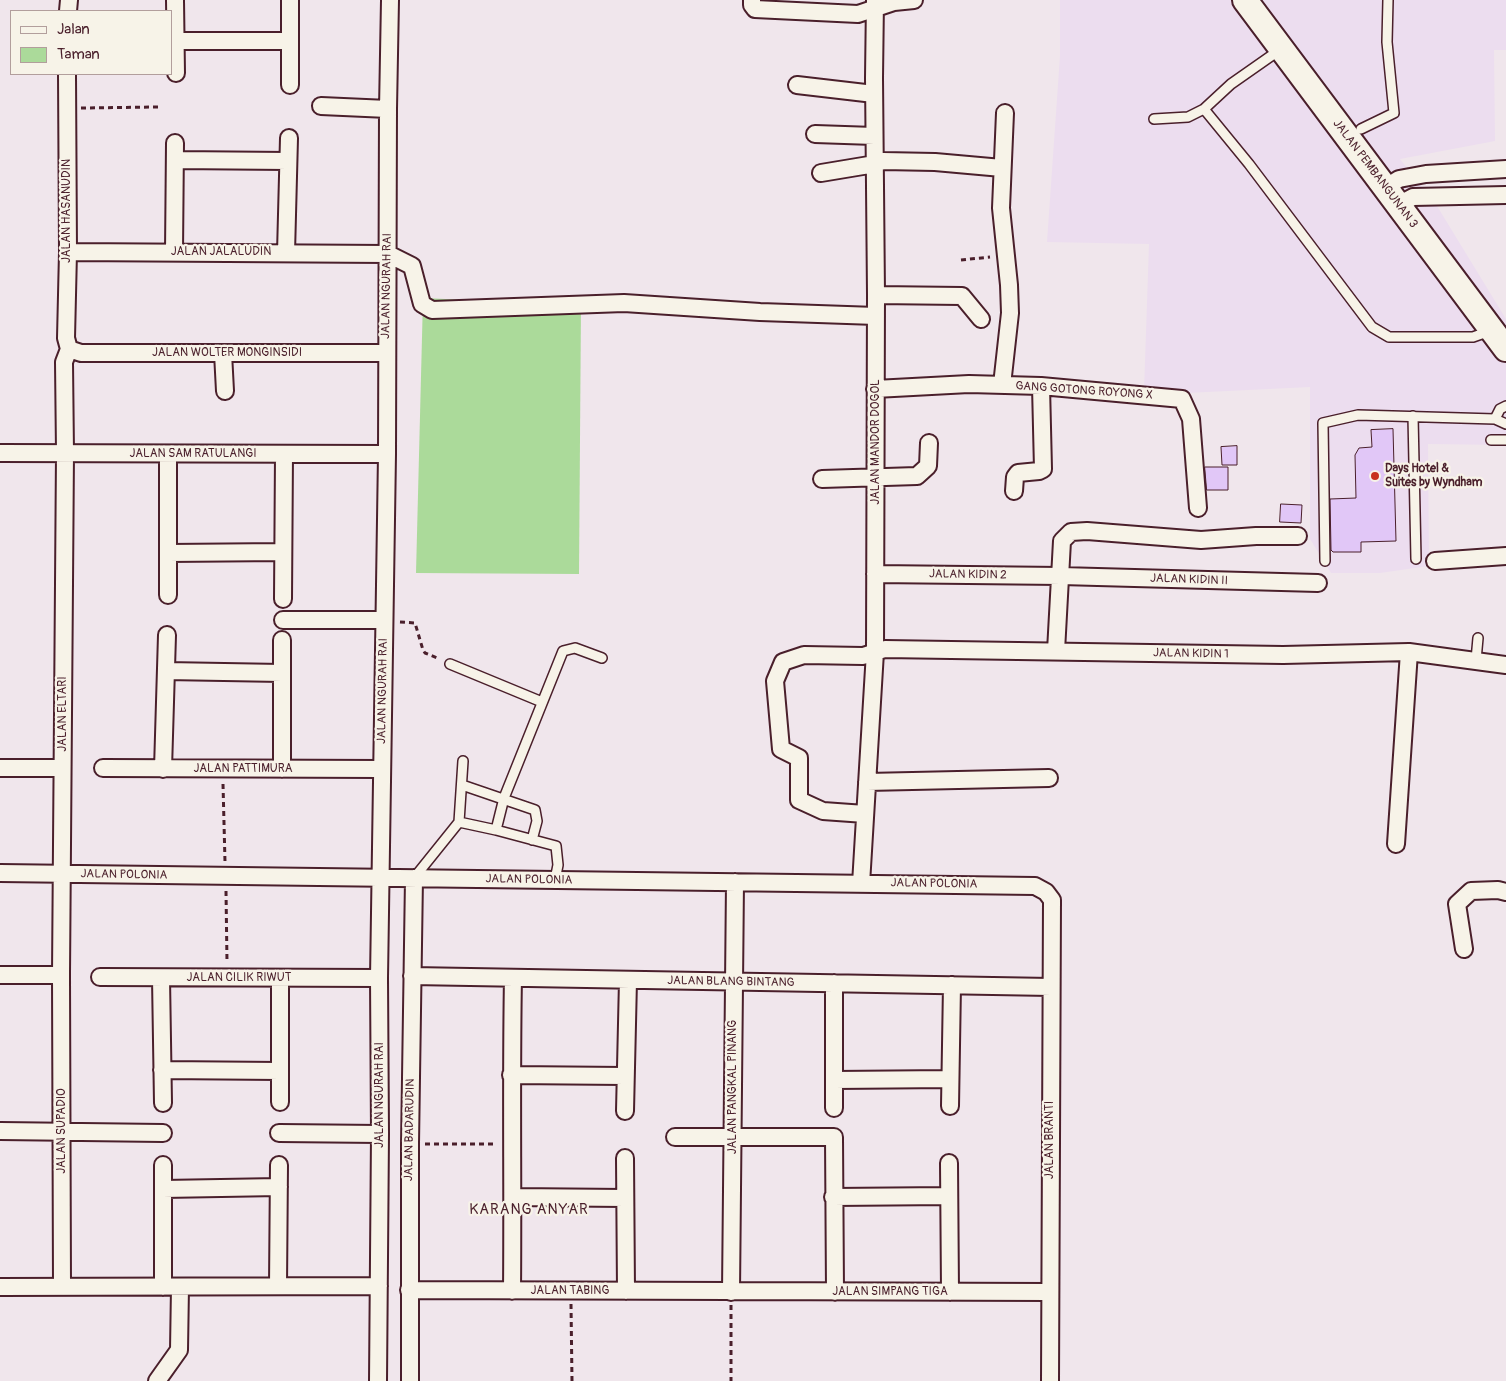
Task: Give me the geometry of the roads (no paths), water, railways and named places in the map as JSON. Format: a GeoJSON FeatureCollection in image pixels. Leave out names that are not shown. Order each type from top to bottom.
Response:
{"type":"FeatureCollection","features":[{"type":"Feature","properties":{"kind":"street"},"geometry":{"type":"LineString","coordinates":[[175,0],[176,73]]}},
{"type":"Feature","properties":{"kind":"street"},"geometry":{"type":"LineString","coordinates":[[290,0],[290,84]]}},
{"type":"Feature","properties":{"kind":"street","name":"JALAN NGURAH RAI"},"geometry":{"type":"LineString","coordinates":[[378,1381],[380,878],[382,769],[391,621],[386,454],[386,353],[381,254],[388,108],[390,0]]}},
{"type":"Feature","properties":{"kind":"street"},"geometry":{"type":"LineString","coordinates":[[752,4],[755,9],[858,14],[875,5],[914,0]]}},
{"type":"Feature","properties":{"kind":"street","name":"JALAN PEMBANGUNAN 3"},"geometry":{"type":"LineString","coordinates":[[1245,0],[1281,49],[1361,129],[1502,334]]}},
{"type":"Feature","properties":{"kind":"street","name":"JALAN PEMBANGUNAN 3"},"geometry":{"type":"LineString","coordinates":[[1262,0],[1317,85],[1405,193]]}},
{"type":"Feature","properties":{"kind":"street","name":"JALAN MANDOR DOGOL"},"geometry":{"type":"LineString","coordinates":[[861,884],[875,652],[875,5]]}},
{"type":"Feature","properties":{"kind":"street"},"geometry":{"type":"LineString","coordinates":[[175,41],[290,41]]}},
{"type":"Feature","properties":{"kind":"street","name":"JALAN HASANUDIN"},"geometry":{"type":"LineString","coordinates":[[65,454],[64,362],[68,349],[66,338],[68,252],[67,75]]}},
{"type":"Feature","properties":{"kind":"street"},"geometry":{"type":"LineString","coordinates":[[798,85],[874,94]]}},
{"type":"Feature","properties":{"kind":"street"},"geometry":{"type":"LineString","coordinates":[[321,106],[388,108]]}},
{"type":"Feature","properties":{"kind":"street"},"geometry":{"type":"LineString","coordinates":[[1002,386],[1010,313],[1001,208],[1006,113]]}},
{"type":"Feature","properties":{"kind":"street"},"geometry":{"type":"LineString","coordinates":[[815,134],[874,136]]}},
{"type":"Feature","properties":{"kind":"street"},"geometry":{"type":"LineString","coordinates":[[286,253],[289,138]]}},
{"type":"Feature","properties":{"kind":"street"},"geometry":{"type":"LineString","coordinates":[[174,143],[174,252]]}},
{"type":"Feature","properties":{"kind":"street"},"geometry":{"type":"LineString","coordinates":[[175,160],[288,161]]}},
{"type":"Feature","properties":{"kind":"street"},"geometry":{"type":"LineString","coordinates":[[821,173],[883,161],[935,162],[1002,168]]}},
{"type":"Feature","properties":{"kind":"street"},"geometry":{"type":"LineString","coordinates":[[1405,193],[1426,174],[1506,169]]}},
{"type":"Feature","properties":{"kind":"street"},"geometry":{"type":"LineString","coordinates":[[1405,193],[1426,174]]}},
{"type":"Feature","properties":{"kind":"street"},"geometry":{"type":"LineString","coordinates":[[1405,193],[1506,195]]}},
{"type":"Feature","properties":{"kind":"street","name":"JALAN JALALUDIN"},"geometry":{"type":"LineString","coordinates":[[68,252],[381,254]]}},
{"type":"Feature","properties":{"kind":"street"},"geometry":{"type":"LineString","coordinates":[[381,254],[412,266],[422,304],[432,310],[624,303],[760,312],[876,316]]}},
{"type":"Feature","properties":{"kind":"street"},"geometry":{"type":"LineString","coordinates":[[876,295],[962,296],[981,319]]}},
{"type":"Feature","properties":{"kind":"street","name":"JALAN WOLTER MONGINSIDI"},"geometry":{"type":"LineString","coordinates":[[68,349],[81,353],[386,353]]}},
{"type":"Feature","properties":{"kind":"street"},"geometry":{"type":"LineString","coordinates":[[223,353],[225,391]]}},
{"type":"Feature","properties":{"kind":"street","name":"GANG GOTONG ROYONG X"},"geometry":{"type":"LineString","coordinates":[[875,390],[969,384],[1042,386],[1182,399],[1191,419],[1198,508]]}},
{"type":"Feature","properties":{"kind":"street"},"geometry":{"type":"LineString","coordinates":[[1014,491],[1014,477],[1018,473],[1043,469],[1042,386]]}},
{"type":"Feature","properties":{"kind":"street"},"geometry":{"type":"LineString","coordinates":[[822,478],[917,476],[928,466],[928,442]]}},
{"type":"Feature","properties":{"kind":"street","name":"JALAN SAM RATULANGI"},"geometry":{"type":"LineString","coordinates":[[0,454],[386,454]]}},
{"type":"Feature","properties":{"kind":"street","name":"JALAN ELTARI"},"geometry":{"type":"LineString","coordinates":[[61,975],[65,454]]}},
{"type":"Feature","properties":{"kind":"street"},"geometry":{"type":"LineString","coordinates":[[168,454],[168,595]]}},
{"type":"Feature","properties":{"kind":"street"},"geometry":{"type":"LineString","coordinates":[[283,599],[284,454]]}},
{"type":"Feature","properties":{"kind":"street"},"geometry":{"type":"LineString","coordinates":[[1056,651],[1062,541],[1071,532],[1087,531],[1201,540],[1256,536],[1298,536]]}},
{"type":"Feature","properties":{"kind":"street"},"geometry":{"type":"LineString","coordinates":[[168,553],[283,552]]}},
{"type":"Feature","properties":{"kind":"street"},"geometry":{"type":"LineString","coordinates":[[1434,561],[1506,556]]}},
{"type":"Feature","properties":{"kind":"street","name":"JALAN KIDIN 2"},"geometry":{"type":"LineString","coordinates":[[875,574],[1061,576]]}},
{"type":"Feature","properties":{"kind":"street","name":"JALAN KIDIN II"},"geometry":{"type":"LineString","coordinates":[[1061,576],[1318,583]]}},
{"type":"Feature","properties":{"kind":"street"},"geometry":{"type":"LineString","coordinates":[[283,620],[391,621]]}},
{"type":"Feature","properties":{"kind":"street"},"geometry":{"type":"LineString","coordinates":[[163,768],[167,635]]}},
{"type":"Feature","properties":{"kind":"street"},"geometry":{"type":"LineString","coordinates":[[282,640],[282,769]]}},
{"type":"Feature","properties":{"kind":"street","name":"JALAN KIDIN 1"},"geometry":{"type":"LineString","coordinates":[[865,814],[823,811],[799,800],[799,758],[781,749],[775,681],[783,662],[804,655],[863,656],[885,649],[1283,655],[1409,652],[1506,665]]}},
{"type":"Feature","properties":{"kind":"street"},"geometry":{"type":"LineString","coordinates":[[1396,844],[1409,652]]}},
{"type":"Feature","properties":{"kind":"street"},"geometry":{"type":"LineString","coordinates":[[166,671],[282,673]]}},
{"type":"Feature","properties":{"kind":"street"},"geometry":{"type":"LineString","coordinates":[[0,768],[62,768]]}},
{"type":"Feature","properties":{"kind":"street","name":"JALAN PATTIMURA"},"geometry":{"type":"LineString","coordinates":[[104,768],[382,769]]}},
{"type":"Feature","properties":{"kind":"street"},"geometry":{"type":"LineString","coordinates":[[867,782],[1049,778]]}},
{"type":"Feature","properties":{"kind":"street","name":"JALAN POLONIA"},"geometry":{"type":"LineString","coordinates":[[0,873],[1035,886],[1046,892],[1052,900]]}},
{"type":"Feature","properties":{"kind":"street","name":"JALAN BADARUDIN"},"geometry":{"type":"LineString","coordinates":[[410,1381],[410,1144],[414,878]]}},
{"type":"Feature","properties":{"kind":"street","name":"JALAN PANGKAL PINANG"},"geometry":{"type":"LineString","coordinates":[[731,1292],[735,882]]}},
{"type":"Feature","properties":{"kind":"street"},"geometry":{"type":"LineString","coordinates":[[1464,949],[1458,904],[1471,891],[1498,890],[1506,892]]}},
{"type":"Feature","properties":{"kind":"street","name":"JALAN BRANTI"},"geometry":{"type":"LineString","coordinates":[[1050,1381],[1052,900]]}},
{"type":"Feature","properties":{"kind":"street"},"geometry":{"type":"LineString","coordinates":[[0,975],[61,975]]}},
{"type":"Feature","properties":{"kind":"street","name":"JALAN SUPADIO"},"geometry":{"type":"LineString","coordinates":[[61,975],[62,1287]]}},
{"type":"Feature","properties":{"kind":"street","name":"JALAN BLANG BINTANG"},"geometry":{"type":"LineString","coordinates":[[412,976],[1051,987]]}},
{"type":"Feature","properties":{"kind":"street","name":"JALAN CILIK RIWUT"},"geometry":{"type":"LineString","coordinates":[[100,977],[379,978]]}},
{"type":"Feature","properties":{"kind":"street"},"geometry":{"type":"LineString","coordinates":[[161,978],[162,1103]]}},
{"type":"Feature","properties":{"kind":"street"},"geometry":{"type":"LineString","coordinates":[[280,978],[280,1102]]}},
{"type":"Feature","properties":{"kind":"street"},"geometry":{"type":"LineString","coordinates":[[512,1291],[513,978]]}},
{"type":"Feature","properties":{"kind":"street"},"geometry":{"type":"LineString","coordinates":[[625,1110],[628,980]]}},
{"type":"Feature","properties":{"kind":"street"},"geometry":{"type":"LineString","coordinates":[[834,983],[834,1108]]}},
{"type":"Feature","properties":{"kind":"street"},"geometry":{"type":"LineString","coordinates":[[950,1106],[952,985]]}},
{"type":"Feature","properties":{"kind":"street"},"geometry":{"type":"LineString","coordinates":[[162,1070],[280,1071]]}},
{"type":"Feature","properties":{"kind":"street"},"geometry":{"type":"LineString","coordinates":[[512,1074],[625,1076]]}},
{"type":"Feature","properties":{"kind":"street"},"geometry":{"type":"LineString","coordinates":[[834,1080],[950,1079]]}},
{"type":"Feature","properties":{"kind":"street"},"geometry":{"type":"LineString","coordinates":[[0,1131],[162,1133]]}},
{"type":"Feature","properties":{"kind":"street"},"geometry":{"type":"LineString","coordinates":[[280,1133],[380,1134]]}},
{"type":"Feature","properties":{"kind":"street"},"geometry":{"type":"LineString","coordinates":[[675,1137],[834,1137],[835,1292]]}},
{"type":"Feature","properties":{"kind":"street"},"geometry":{"type":"LineString","coordinates":[[626,1158],[626,1291]]}},
{"type":"Feature","properties":{"kind":"street"},"geometry":{"type":"LineString","coordinates":[[949,1163],[950,1292]]}},
{"type":"Feature","properties":{"kind":"street"},"geometry":{"type":"LineString","coordinates":[[162,1287],[163,1165]]}},
{"type":"Feature","properties":{"kind":"street"},"geometry":{"type":"LineString","coordinates":[[278,1286],[279,1165]]}},
{"type":"Feature","properties":{"kind":"street"},"geometry":{"type":"LineString","coordinates":[[163,1189],[279,1187]]}},
{"type":"Feature","properties":{"kind":"street"},"geometry":{"type":"LineString","coordinates":[[833,1197],[949,1196]]}},
{"type":"Feature","properties":{"kind":"street"},"geometry":{"type":"LineString","coordinates":[[513,1197],[626,1198]]}},
{"type":"Feature","properties":{"kind":"street"},"geometry":{"type":"LineString","coordinates":[[0,1287],[379,1286]]}},
{"type":"Feature","properties":{"kind":"street"},"geometry":{"type":"LineString","coordinates":[[157,1381],[179,1350],[180,1287]]}},
{"type":"Feature","properties":{"kind":"street","name":"JALAN TABING"},"geometry":{"type":"LineString","coordinates":[[409,1290],[731,1292]]}},
{"type":"Feature","properties":{"kind":"street","name":"JALAN SIMPANG TIGA"},"geometry":{"type":"LineString","coordinates":[[731,1292],[1050,1292]]}},
{"type":"Feature","properties":{"kind":"lane"},"geometry":{"type":"LineString","coordinates":[[1361,129],[1394,113],[1387,42],[1388,0]]}},
{"type":"Feature","properties":{"kind":"lane"},"geometry":{"type":"LineString","coordinates":[[1154,119],[1188,117],[1204,109],[1230,84],[1281,49]]}},
{"type":"Feature","properties":{"kind":"lane"},"geometry":{"type":"LineString","coordinates":[[1204,109],[1249,164],[1372,327],[1389,337],[1473,337],[1502,334]]}},
{"type":"Feature","properties":{"kind":"lane"},"geometry":{"type":"LineString","coordinates":[[1495,419],[1500,410],[1506,406]]}},
{"type":"Feature","properties":{"kind":"lane"},"geometry":{"type":"LineString","coordinates":[[1325,561],[1323,423],[1358,415],[1495,419],[1506,424]]}},
{"type":"Feature","properties":{"kind":"lane"},"geometry":{"type":"LineString","coordinates":[[1413,416],[1416,559]]}},
{"type":"Feature","properties":{"kind":"lane"},"geometry":{"type":"LineString","coordinates":[[1491,440],[1506,440]]}},
{"type":"Feature","properties":{"kind":"lane"},"geometry":{"type":"LineString","coordinates":[[1476,660],[1478,638]]}},
{"type":"Feature","properties":{"kind":"lane"},"geometry":{"type":"LineString","coordinates":[[496,830],[504,798],[563,651],[575,648],[602,658]]}},
{"type":"Feature","properties":{"kind":"lane"},"geometry":{"type":"LineString","coordinates":[[450,664],[542,702]]}},
{"type":"Feature","properties":{"kind":"lane"},"geometry":{"type":"LineString","coordinates":[[414,878],[459,822],[463,761]]}},
{"type":"Feature","properties":{"kind":"lane"},"geometry":{"type":"LineString","coordinates":[[462,785],[535,810],[537,821],[532,840]]}},
{"type":"Feature","properties":{"kind":"lane"},"geometry":{"type":"LineString","coordinates":[[459,822],[556,846],[558,865],[555,880]]}},
{"type":"Feature","properties":{"kind":"place","name":"Days Hotel & Suites by Wyndham"},"geometry":{"type":"Point","coordinates":[1375,476]}},
{"type":"Feature","properties":{"kind":"district","name":"KARANG ANYAR"},"geometry":{"type":"Point","coordinates":[529,1210]}}]}
